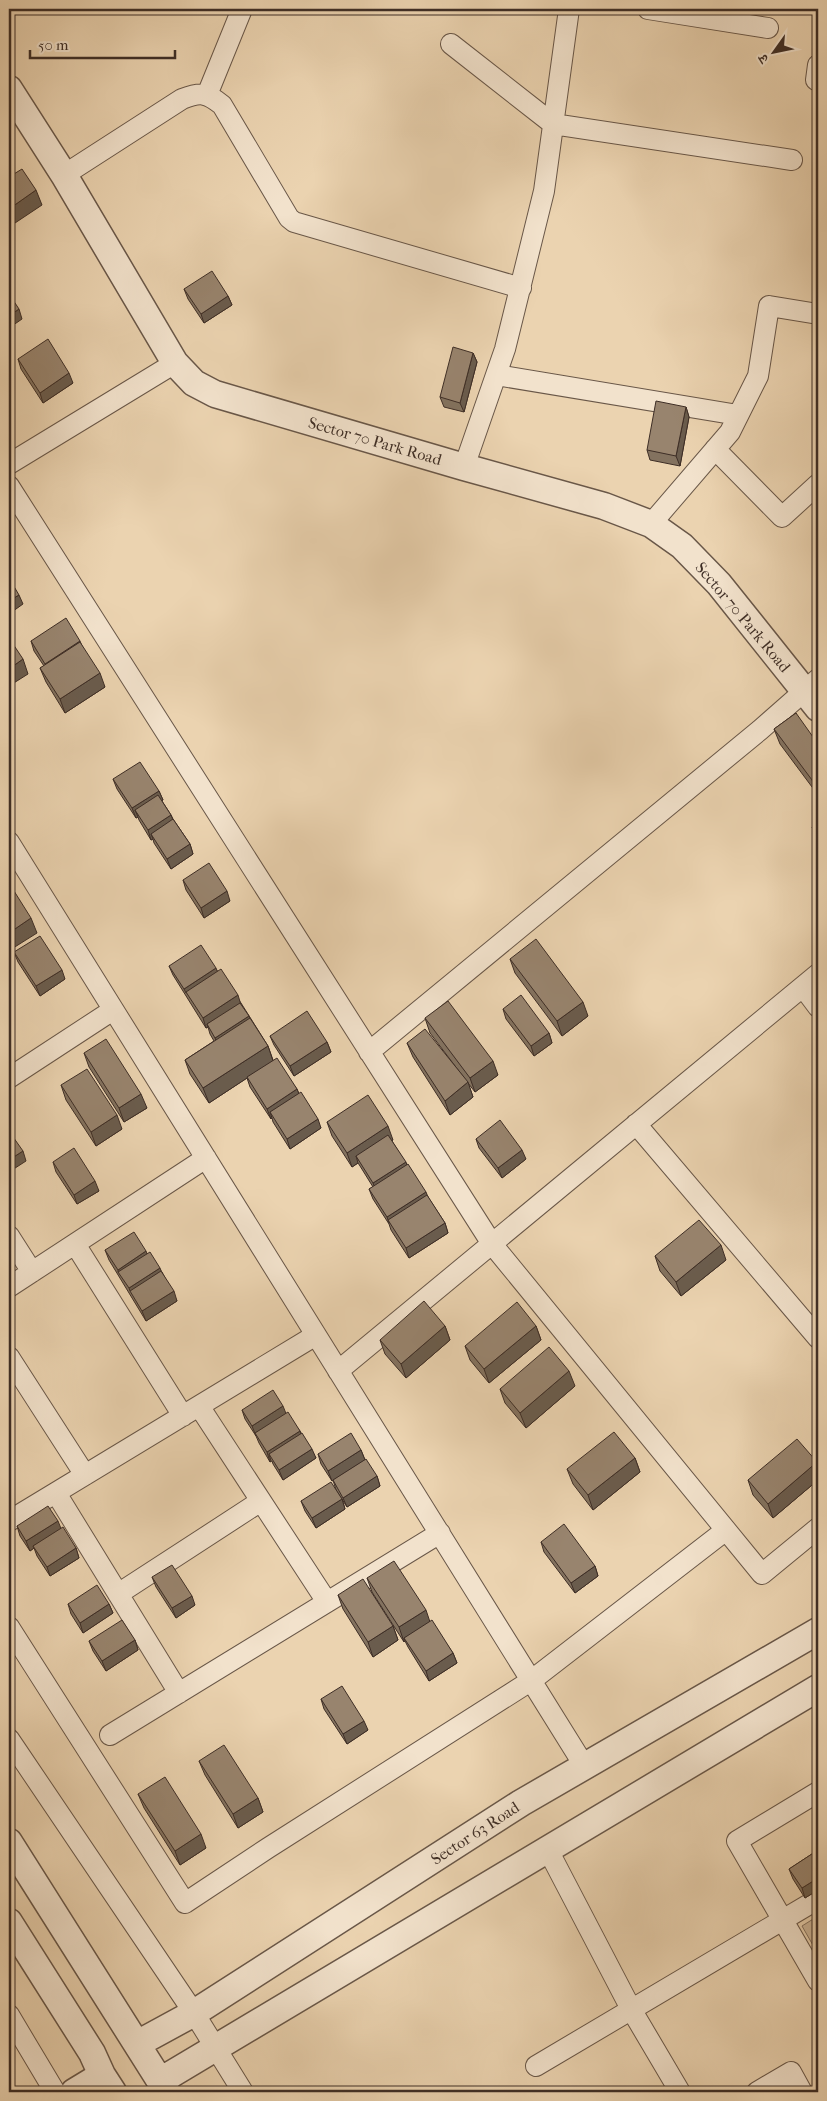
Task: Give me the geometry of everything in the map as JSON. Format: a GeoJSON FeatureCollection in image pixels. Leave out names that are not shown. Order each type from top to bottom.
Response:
{"type":"FeatureCollection","features":[{"type":"Feature","properties":{"kind":"street"},"geometry":{"type":"LineString","coordinates":[[207,95],[242,9]]}},
{"type":"Feature","properties":{"kind":"street"},"geometry":{"type":"LineString","coordinates":[[464,468],[505,349],[544,191],[569,9]]}},
{"type":"Feature","properties":{"kind":"street"},"geometry":{"type":"LineString","coordinates":[[648,9],[768,28]]}},
{"type":"Feature","properties":{"kind":"street"},"geometry":{"type":"LineString","coordinates":[[451,44],[553,124],[792,160]]}},
{"type":"Feature","properties":{"kind":"street","name":"Sector 70 Park Road"},"geometry":{"type":"LineString","coordinates":[[9,88],[64,175],[175,363],[194,383],[215,394],[464,468],[604,506],[651,524],[682,546],[719,584],[814,693]]}},
{"type":"Feature","properties":{"kind":"street"},"geometry":{"type":"LineString","coordinates":[[64,175],[182,99],[196,93],[207,95],[222,105],[289,218],[294,222],[520,288]]}},
{"type":"Feature","properties":{"kind":"street"},"geometry":{"type":"LineString","coordinates":[[651,524],[730,432],[758,376],[770,306],[818,314]]}},
{"type":"Feature","properties":{"kind":"street"},"geometry":{"type":"LineString","coordinates":[[9,464],[175,363]]}},
{"type":"Feature","properties":{"kind":"street"},"geometry":{"type":"LineString","coordinates":[[496,375],[738,415]]}},
{"type":"Feature","properties":{"kind":"street"},"geometry":{"type":"LineString","coordinates":[[715,449],[782,517],[818,484]]}},
{"type":"Feature","properties":{"kind":"street"},"geometry":{"type":"LineString","coordinates":[[9,486],[492,1244],[762,1574],[818,1528]]}},
{"type":"Feature","properties":{"kind":"street"},"geometry":{"type":"LineString","coordinates":[[369,1052],[760,730],[814,693]]}},
{"type":"Feature","properties":{"kind":"street"},"geometry":{"type":"LineString","coordinates":[[10,848],[586,1767]]}},
{"type":"Feature","properties":{"kind":"street"},"geometry":{"type":"LineString","coordinates":[[338,1371],[818,974]]}},
{"type":"Feature","properties":{"kind":"street"},"geometry":{"type":"LineString","coordinates":[[802,987],[818,1007]]}},
{"type":"Feature","properties":{"kind":"street"},"geometry":{"type":"LineString","coordinates":[[9,1078],[113,1010]]}},
{"type":"Feature","properties":{"kind":"street"},"geometry":{"type":"LineString","coordinates":[[636,1124],[818,1338]]}},
{"type":"Feature","properties":{"kind":"street"},"geometry":{"type":"LineString","coordinates":[[9,1287],[206,1158]]}},
{"type":"Feature","properties":{"kind":"street"},"geometry":{"type":"LineString","coordinates":[[9,1236],[32,1272]]}},
{"type":"Feature","properties":{"kind":"street"},"geometry":{"type":"LineString","coordinates":[[75,1244],[191,1411],[261,1501],[327,1602]]}},
{"type":"Feature","properties":{"kind":"street"},"geometry":{"type":"LineString","coordinates":[[9,1521],[316,1335]]}},
{"type":"Feature","properties":{"kind":"street"},"geometry":{"type":"LineString","coordinates":[[9,1357],[85,1475]]}},
{"type":"Feature","properties":{"kind":"street"},"geometry":{"type":"LineString","coordinates":[[56,1493],[179,1693]]}},
{"type":"Feature","properties":{"kind":"street"},"geometry":{"type":"LineString","coordinates":[[118,1594],[261,1501]]}},
{"type":"Feature","properties":{"kind":"street"},"geometry":{"type":"LineString","coordinates":[[9,1627],[185,1903],[532,1680],[726,1530]]}},
{"type":"Feature","properties":{"kind":"street"},"geometry":{"type":"LineString","coordinates":[[110,1735],[440,1533]]}},
{"type":"Feature","properties":{"kind":"street","name":"Sector 63 Road"},"geometry":{"type":"LineString","coordinates":[[137,2044],[194,2013],[521,1804],[818,1631]]}},
{"type":"Feature","properties":{"kind":"street"},"geometry":{"type":"LineString","coordinates":[[9,1842],[163,2086],[215,2046],[818,1688]]}},
{"type":"Feature","properties":{"kind":"street"},"geometry":{"type":"LineString","coordinates":[[9,1739],[194,2013],[242,2092]]}},
{"type":"Feature","properties":{"kind":"street"},"geometry":{"type":"LineString","coordinates":[[818,1792],[737,1842],[818,1981]]}},
{"type":"Feature","properties":{"kind":"street"},"geometry":{"type":"LineString","coordinates":[[548,1850],[631,2009],[680,2092]]}},
{"type":"Feature","properties":{"kind":"street"},"geometry":{"type":"LineString","coordinates":[[536,2066],[818,1899]]}},
{"type":"Feature","properties":{"kind":"street"},"geometry":{"type":"LineString","coordinates":[[9,1922],[92,2053],[108,2084],[74,2092]]}},
{"type":"Feature","properties":{"kind":"street"},"geometry":{"type":"LineString","coordinates":[[9,2015],[55,2092]]}},
{"type":"Feature","properties":{"kind":"street"},"geometry":{"type":"LineString","coordinates":[[757,2092],[791,2072],[802,2092]]}},
{"type":"Feature","properties":{"kind":"green space"},"geometry":{"type":"Polygon","coordinates":[[[818,1916],[818,1954],[802,1926],[818,1916]]]}},
{"type":"Feature","properties":{"kind":"building"},"geometry":{"type":"Polygon","coordinates":[[[22,169],[36,190],[9,209],[9,177],[22,169]]]}},
{"type":"Feature","properties":{"kind":"building"},"geometry":{"type":"Polygon","coordinates":[[[212,271],[228,296],[201,314],[184,289],[212,271]]]}},
{"type":"Feature","properties":{"kind":"building"},"geometry":{"type":"Polygon","coordinates":[[[9,294],[19,309],[9,316],[9,294]]]}},
{"type":"Feature","properties":{"kind":"building"},"geometry":{"type":"Polygon","coordinates":[[[48,339],[69,373],[40,393],[18,359],[48,339]]]}},
{"type":"Feature","properties":{"kind":"building"},"geometry":{"type":"Polygon","coordinates":[[[453,347],[473,353],[460,403],[440,397],[453,347]]]}},
{"type":"Feature","properties":{"kind":"building"},"geometry":{"type":"Polygon","coordinates":[[[656,401],[686,407],[676,456],[647,450],[656,401]]]}},
{"type":"Feature","properties":{"kind":"building"},"geometry":{"type":"Polygon","coordinates":[[[9,578],[19,595],[9,601],[9,578]]]}},
{"type":"Feature","properties":{"kind":"building"},"geometry":{"type":"Polygon","coordinates":[[[66,618],[80,641],[45,664],[31,641],[66,618]]]}},
{"type":"Feature","properties":{"kind":"building"},"geometry":{"type":"Polygon","coordinates":[[[9,638],[23,659],[9,669],[9,638]]]}},
{"type":"Feature","properties":{"kind":"building"},"geometry":{"type":"Polygon","coordinates":[[[80,642],[100,673],[60,699],[40,668],[80,642]]]}},
{"type":"Feature","properties":{"kind":"building"},"geometry":{"type":"Polygon","coordinates":[[[796,713],[818,744],[818,776],[812,780],[774,729],[796,713]]]}},
{"type":"Feature","properties":{"kind":"building"},"geometry":{"type":"Polygon","coordinates":[[[140,762],[159,791],[132,808],[113,779],[140,762]]]}},
{"type":"Feature","properties":{"kind":"building"},"geometry":{"type":"Polygon","coordinates":[[[158,795],[171,815],[148,830],[135,810],[158,795]]]}},
{"type":"Feature","properties":{"kind":"building"},"geometry":{"type":"Polygon","coordinates":[[[173,819],[190,844],[167,859],[151,834],[173,819]]]}},
{"type":"Feature","properties":{"kind":"building"},"geometry":{"type":"Polygon","coordinates":[[[818,822],[818,835],[812,827],[818,822]]]}},
{"type":"Feature","properties":{"kind":"building"},"geometry":{"type":"Polygon","coordinates":[[[209,863],[227,891],[201,908],[183,880],[209,863]]]}},
{"type":"Feature","properties":{"kind":"building"},"geometry":{"type":"Polygon","coordinates":[[[9,883],[31,918],[9,933],[9,883]]]}},
{"type":"Feature","properties":{"kind":"building"},"geometry":{"type":"Polygon","coordinates":[[[40,936],[62,970],[36,986],[14,952],[40,936]]]}},
{"type":"Feature","properties":{"kind":"building"},"geometry":{"type":"Polygon","coordinates":[[[536,939],[583,1002],[557,1021],[510,959],[536,939]]]}},
{"type":"Feature","properties":{"kind":"building"},"geometry":{"type":"Polygon","coordinates":[[[201,945],[216,968],[184,989],[169,966],[201,945]]]}},
{"type":"Feature","properties":{"kind":"building"},"geometry":{"type":"Polygon","coordinates":[[[221,969],[238,995],[203,1018],[186,992],[221,969]]]}},
{"type":"Feature","properties":{"kind":"building"},"geometry":{"type":"Polygon","coordinates":[[[521,995],[549,1033],[531,1046],[503,1009],[521,995]]]}},
{"type":"Feature","properties":{"kind":"building"},"geometry":{"type":"Polygon","coordinates":[[[448,1001],[493,1061],[470,1078],[425,1018],[448,1001]]]}},
{"type":"Feature","properties":{"kind":"building"},"geometry":{"type":"Polygon","coordinates":[[[240,1003],[249,1016],[215,1038],[207,1024],[240,1003]]]}},
{"type":"Feature","properties":{"kind":"building"},"geometry":{"type":"Polygon","coordinates":[[[307,1011],[327,1042],[290,1066],[270,1036],[307,1011]]]}},
{"type":"Feature","properties":{"kind":"building"},"geometry":{"type":"Polygon","coordinates":[[[250,1018],[268,1046],[203,1088],[185,1060],[250,1018]]]}},
{"type":"Feature","properties":{"kind":"building"},"geometry":{"type":"Polygon","coordinates":[[[425,1029],[468,1082],[445,1101],[407,1043],[425,1029]]]}},
{"type":"Feature","properties":{"kind":"building"},"geometry":{"type":"Polygon","coordinates":[[[106,1039],[141,1094],[119,1108],[84,1053],[106,1039]]]}},
{"type":"Feature","properties":{"kind":"building"},"geometry":{"type":"Polygon","coordinates":[[[277,1058],[297,1089],[267,1109],[247,1077],[277,1058]]]}},
{"type":"Feature","properties":{"kind":"building"},"geometry":{"type":"Polygon","coordinates":[[[87,1069],[117,1115],[91,1132],[61,1085],[87,1069]]]}},
{"type":"Feature","properties":{"kind":"building"},"geometry":{"type":"Polygon","coordinates":[[[301,1092],[318,1119],[287,1139],[270,1112],[301,1092]]]}},
{"type":"Feature","properties":{"kind":"building"},"geometry":{"type":"Polygon","coordinates":[[[368,1095],[388,1126],[347,1153],[327,1122],[368,1095]]]}},
{"type":"Feature","properties":{"kind":"building"},"geometry":{"type":"Polygon","coordinates":[[[500,1120],[522,1150],[498,1168],[476,1139],[500,1120]]]}},
{"type":"Feature","properties":{"kind":"building"},"geometry":{"type":"Polygon","coordinates":[[[11,1134],[23,1151],[9,1160],[9,1135],[11,1134]]]}},
{"type":"Feature","properties":{"kind":"building"},"geometry":{"type":"Polygon","coordinates":[[[388,1135],[406,1162],[373,1183],[356,1156],[388,1135]]]}},
{"type":"Feature","properties":{"kind":"building"},"geometry":{"type":"Polygon","coordinates":[[[74,1148],[95,1181],[74,1195],[53,1162],[74,1148]]]}},
{"type":"Feature","properties":{"kind":"building"},"geometry":{"type":"Polygon","coordinates":[[[408,1164],[426,1192],[387,1217],[369,1189],[408,1164]]]}},
{"type":"Feature","properties":{"kind":"building"},"geometry":{"type":"Polygon","coordinates":[[[427,1195],[445,1223],[406,1248],[388,1220],[427,1195]]]}},
{"type":"Feature","properties":{"kind":"building"},"geometry":{"type":"Polygon","coordinates":[[[699,1220],[721,1245],[676,1282],[655,1256],[699,1220]]]}},
{"type":"Feature","properties":{"kind":"building"},"geometry":{"type":"Polygon","coordinates":[[[134,1232],[146,1251],[118,1270],[105,1250],[134,1232]]]}},
{"type":"Feature","properties":{"kind":"building"},"geometry":{"type":"Polygon","coordinates":[[[150,1252],[160,1268],[129,1288],[118,1272],[150,1252]]]}},
{"type":"Feature","properties":{"kind":"building"},"geometry":{"type":"Polygon","coordinates":[[[161,1271],[174,1291],[142,1311],[130,1291],[161,1271]]]}},
{"type":"Feature","properties":{"kind":"building"},"geometry":{"type":"Polygon","coordinates":[[[424,1301],[445,1326],[401,1364],[380,1340],[424,1301]]]}},
{"type":"Feature","properties":{"kind":"building"},"geometry":{"type":"Polygon","coordinates":[[[517,1302],[536,1326],[484,1369],[465,1346],[517,1302]]]}},
{"type":"Feature","properties":{"kind":"building"},"geometry":{"type":"Polygon","coordinates":[[[549,1347],[569,1371],[520,1413],[500,1389],[549,1347]]]}},
{"type":"Feature","properties":{"kind":"building"},"geometry":{"type":"Polygon","coordinates":[[[273,1390],[283,1406],[252,1426],[242,1410],[273,1390]]]}},
{"type":"Feature","properties":{"kind":"building"},"geometry":{"type":"Polygon","coordinates":[[[288,1412],[300,1431],[267,1452],[255,1433],[288,1412]]]}},
{"type":"Feature","properties":{"kind":"building"},"geometry":{"type":"Polygon","coordinates":[[[614,1432],[635,1458],[588,1495],[567,1469],[614,1432]]]}},
{"type":"Feature","properties":{"kind":"building"},"geometry":{"type":"Polygon","coordinates":[[[302,1433],[312,1449],[279,1470],[269,1454],[302,1433]]]}},
{"type":"Feature","properties":{"kind":"building"},"geometry":{"type":"Polygon","coordinates":[[[351,1433],[361,1450],[328,1471],[318,1454],[351,1433]]]}},
{"type":"Feature","properties":{"kind":"building"},"geometry":{"type":"Polygon","coordinates":[[[797,1439],[817,1462],[768,1504],[748,1480],[797,1439]]]}},
{"type":"Feature","properties":{"kind":"building"},"geometry":{"type":"Polygon","coordinates":[[[366,1459],[377,1476],[343,1498],[333,1480],[366,1459]]]}},
{"type":"Feature","properties":{"kind":"building"},"geometry":{"type":"Polygon","coordinates":[[[331,1482],[342,1499],[312,1518],[301,1501],[331,1482]]]}},
{"type":"Feature","properties":{"kind":"building"},"geometry":{"type":"Polygon","coordinates":[[[48,1506],[58,1521],[26,1541],[17,1526],[48,1506]]]}},
{"type":"Feature","properties":{"kind":"building"},"geometry":{"type":"Polygon","coordinates":[[[564,1524],[595,1566],[571,1583],[541,1542],[564,1524]]]}},
{"type":"Feature","properties":{"kind":"building"},"geometry":{"type":"Polygon","coordinates":[[[63,1527],[76,1548],[47,1567],[33,1546],[63,1527]]]}},
{"type":"Feature","properties":{"kind":"building"},"geometry":{"type":"Polygon","coordinates":[[[394,1561],[426,1610],[399,1627],[367,1578],[394,1561]]]}},
{"type":"Feature","properties":{"kind":"building"},"geometry":{"type":"Polygon","coordinates":[[[172,1565],[192,1596],[172,1608],[152,1577],[172,1565]]]}},
{"type":"Feature","properties":{"kind":"building"},"geometry":{"type":"Polygon","coordinates":[[[363,1579],[393,1626],[368,1642],[338,1595],[363,1579]]]}},
{"type":"Feature","properties":{"kind":"building"},"geometry":{"type":"Polygon","coordinates":[[[97,1585],[109,1604],[80,1623],[68,1604],[97,1585]]]}},
{"type":"Feature","properties":{"kind":"building"},"geometry":{"type":"Polygon","coordinates":[[[122,1620],[135,1640],[102,1661],[89,1641],[122,1620]]]}},
{"type":"Feature","properties":{"kind":"building"},"geometry":{"type":"Polygon","coordinates":[[[432,1620],[453,1653],[426,1671],[404,1638],[432,1620]]]}},
{"type":"Feature","properties":{"kind":"building"},"geometry":{"type":"Polygon","coordinates":[[[342,1686],[364,1721],[343,1734],[321,1699],[342,1686]]]}},
{"type":"Feature","properties":{"kind":"building"},"geometry":{"type":"Polygon","coordinates":[[[224,1745],[258,1798],[233,1814],[199,1761],[224,1745]]]}},
{"type":"Feature","properties":{"kind":"building"},"geometry":{"type":"Polygon","coordinates":[[[165,1777],[201,1834],[175,1851],[138,1794],[165,1777]]]}},
{"type":"Feature","properties":{"kind":"building"},"geometry":{"type":"Polygon","coordinates":[[[818,1850],[818,1878],[802,1888],[789,1869],[818,1850]]]}}]}
